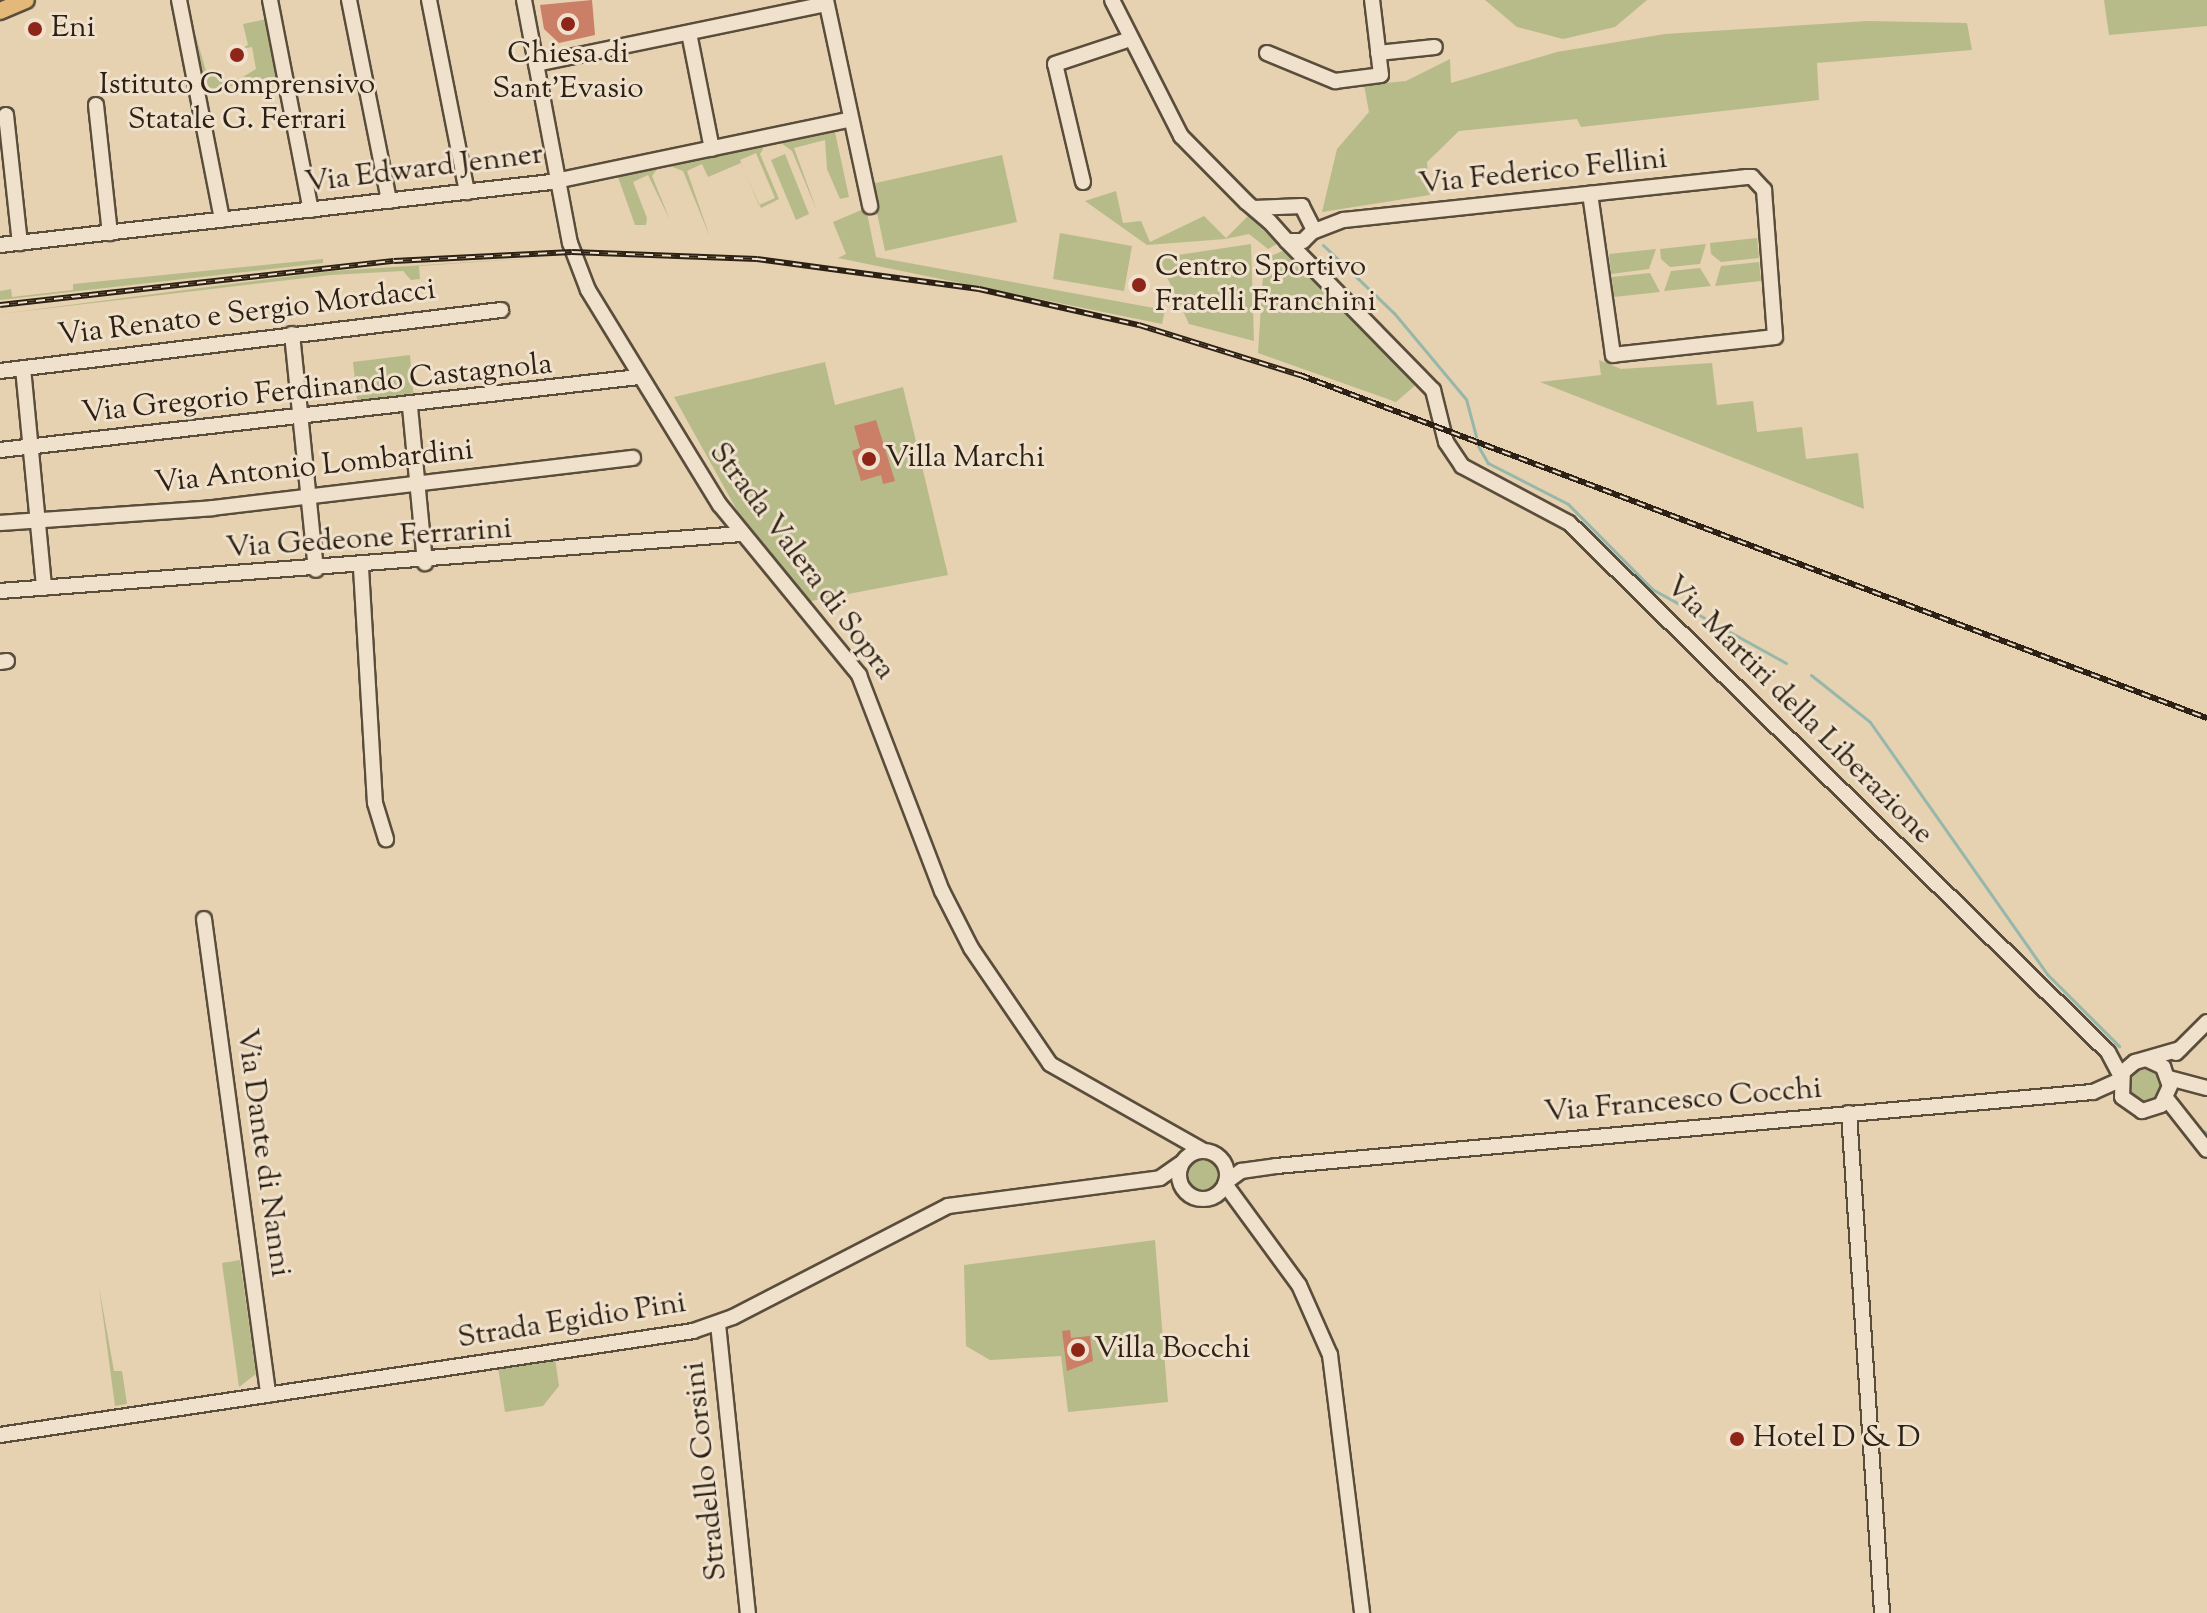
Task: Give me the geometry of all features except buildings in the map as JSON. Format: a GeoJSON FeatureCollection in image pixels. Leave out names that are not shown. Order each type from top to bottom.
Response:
{"type":"FeatureCollection","features":[{"type":"Feature","properties":{"kind":"main road"},"geometry":{"type":"LineString","coordinates":[[0,11],[26,0]]}},
{"type":"Feature","properties":{"kind":"street"},"geometry":{"type":"LineString","coordinates":[[179,0],[222,220]]}},
{"type":"Feature","properties":{"kind":"street"},"geometry":{"type":"LineString","coordinates":[[270,0],[311,210]]}},
{"type":"Feature","properties":{"kind":"street"},"geometry":{"type":"LineString","coordinates":[[349,0],[389,201]]}},
{"type":"Feature","properties":{"kind":"street"},"geometry":{"type":"LineString","coordinates":[[429,0],[467,192]]}},
{"type":"Feature","properties":{"kind":"street","name":"Strada Valera di Sopra"},"geometry":{"type":"LineString","coordinates":[[524,0],[558,181],[580,272],[639,377],[741,534],[859,675],[951,913],[1030,1041],[1057,1069],[1169,1134],[1217,1155]]}},
{"type":"Feature","properties":{"kind":"street"},"geometry":{"type":"LineString","coordinates":[[1112,0],[1177,132],[1343,296]]}},
{"type":"Feature","properties":{"kind":"street"},"geometry":{"type":"LineString","coordinates":[[1267,53],[1335,81],[1381,75],[1372,0]]}},
{"type":"Feature","properties":{"kind":"street"},"geometry":{"type":"LineString","coordinates":[[536,64],[826,2],[870,206]]}},
{"type":"Feature","properties":{"kind":"street"},"geometry":{"type":"LineString","coordinates":[[689,33],[712,149]]}},
{"type":"Feature","properties":{"kind":"street"},"geometry":{"type":"LineString","coordinates":[[1083,182],[1055,64],[1130,39]]}},
{"type":"Feature","properties":{"kind":"street"},"geometry":{"type":"LineString","coordinates":[[1378,53],[1435,47]]}},
{"type":"Feature","properties":{"kind":"street"},"geometry":{"type":"LineString","coordinates":[[96,105],[110,233]]}},
{"type":"Feature","properties":{"kind":"street"},"geometry":{"type":"LineString","coordinates":[[6,115],[20,243]]}},
{"type":"Feature","properties":{"kind":"street","name":"Via Edward Jenner"},"geometry":{"type":"LineString","coordinates":[[0,245],[558,181],[849,120]]}},
{"type":"Feature","properties":{"kind":"street","name":"Via Federico Fellini"},"geometry":{"type":"LineString","coordinates":[[1284,238],[1312,233],[1344,220],[1747,177],[1764,190],[1779,328],[1765,343],[1624,358],[1607,345],[1590,194]]}},
{"type":"Feature","properties":{"kind":"street","name":"Via Federico Fellini"},"geometry":{"type":"LineString","coordinates":[[1254,208],[1309,211],[1344,220]]}},
{"type":"Feature","properties":{"kind":"street"},"geometry":{"type":"LineString","coordinates":[[1284,238],[1278,218],[1285,208]]}},
{"type":"Feature","properties":{"kind":"street"},"geometry":{"type":"LineString","coordinates":[[1309,211],[1311,258],[1343,296]]}},
{"type":"Feature","properties":{"kind":"street","name":"Via Martiri della Liberazione"},"geometry":{"type":"LineString","coordinates":[[1343,296],[1433,390],[1444,429],[1466,469],[1569,523],[2108,1052],[2136,1108]]}},
{"type":"Feature","properties":{"kind":"street","name":"Via Renato e Sergio Mordacci"},"geometry":{"type":"LineString","coordinates":[[0,371],[501,310]]}},
{"type":"Feature","properties":{"kind":"street"},"geometry":{"type":"LineString","coordinates":[[292,334],[316,570]]}},
{"type":"Feature","properties":{"kind":"street"},"geometry":{"type":"LineString","coordinates":[[23,368],[44,588]]}},
{"type":"Feature","properties":{"kind":"street","name":"Via Gregorio Ferdinando Castagnola"},"geometry":{"type":"LineString","coordinates":[[0,450],[410,407],[639,377]]}},
{"type":"Feature","properties":{"kind":"street"},"geometry":{"type":"LineString","coordinates":[[410,407],[425,563]]}},
{"type":"Feature","properties":{"kind":"street","name":"Via Antonio Lombardini"},"geometry":{"type":"LineString","coordinates":[[0,523],[308,496],[633,458]]}},
{"type":"Feature","properties":{"kind":"street","name":"Via Gedeone Ferrarini"},"geometry":{"type":"LineString","coordinates":[[0,591],[361,568],[741,534]]}},
{"type":"Feature","properties":{"kind":"street"},"geometry":{"type":"LineString","coordinates":[[361,568],[375,803],[386,839]]}},
{"type":"Feature","properties":{"kind":"street","name":"Via Dante di Nanni"},"geometry":{"type":"LineString","coordinates":[[204,919],[268,1395]]}},
{"type":"Feature","properties":{"kind":"street"},"geometry":{"type":"LineString","coordinates":[[2207,1022],[2180,1049],[2168,1076],[2167,1096],[2183,1126],[2207,1150]]}},
{"type":"Feature","properties":{"kind":"street"},"geometry":{"type":"LineString","coordinates":[[2120,1078],[2144,1060],[2180,1049]]}},
{"type":"Feature","properties":{"kind":"street","name":"Via Martiri della Liberazione"},"geometry":{"type":"LineString","coordinates":[[2108,1052],[2144,1060],[2168,1076],[2200,1088]]}},
{"type":"Feature","properties":{"kind":"street","name":"Via Francesco Cocchi"},"geometry":{"type":"LineString","coordinates":[[1225,1183],[1239,1171],[1278,1166],[2093,1092],[2120,1078]]}},
{"type":"Feature","properties":{"kind":"street"},"geometry":{"type":"LineString","coordinates":[[2136,1108],[2200,1088]]}},
{"type":"Feature","properties":{"kind":"street","name":"Via Francesco Cocchi"},"geometry":{"type":"LineString","coordinates":[[2093,1092],[2136,1108]]}},
{"type":"Feature","properties":{"kind":"street"},"geometry":{"type":"LineString","coordinates":[[2136,1108],[2183,1126]]}},
{"type":"Feature","properties":{"kind":"street"},"geometry":{"type":"LineString","coordinates":[[1849,1113],[1882,1613]]}},
{"type":"Feature","properties":{"kind":"street"},"geometry":{"type":"LineString","coordinates":[[1169,1134],[1181,1164],[1187,1193],[1237,1209]]}},
{"type":"Feature","properties":{"kind":"street"},"geometry":{"type":"LineString","coordinates":[[1181,1164],[1202,1150]]}},
{"type":"Feature","properties":{"kind":"street"},"geometry":{"type":"LineString","coordinates":[[1217,1155],[1237,1209],[1299,1285],[1330,1355],[1362,1613]]}},
{"type":"Feature","properties":{"kind":"street","name":"Via Francesco Cocchi"},"geometry":{"type":"LineString","coordinates":[[1217,1155],[1278,1166]]}},
{"type":"Feature","properties":{"kind":"street","name":"Strada Egidio Pini"},"geometry":{"type":"LineString","coordinates":[[0,1435],[718,1324],[948,1206],[1163,1177],[1181,1164]]}},
{"type":"Feature","properties":{"kind":"street","name":"Strada Egidio Pini"},"geometry":{"type":"LineString","coordinates":[[1127,1182],[1187,1193]]}},
{"type":"Feature","properties":{"kind":"street"},"geometry":{"type":"LineString","coordinates":[[1202,1199],[1225,1183]]}},
{"type":"Feature","properties":{"kind":"street","name":"Stradello Corsini"},"geometry":{"type":"LineString","coordinates":[[718,1324],[748,1613]]}},
{"type":"Feature","properties":{"kind":"green space"},"geometry":{"type":"Polygon","coordinates":[[[1485,0],[1647,0],[1615,27],[1563,39],[1517,27],[1485,0]]]}},
{"type":"Feature","properties":{"kind":"green space"},"geometry":{"type":"Polygon","coordinates":[[[2104,0],[2207,0],[2207,26],[2109,35],[2104,0]]]}},
{"type":"Feature","properties":{"kind":"green space"},"geometry":{"type":"Polygon","coordinates":[[[267,19],[279,77],[206,91],[195,33],[206,71],[217,69],[220,82],[241,78],[256,69],[252,47],[240,49],[248,45],[243,24],[267,19]]]}},
{"type":"Feature","properties":{"kind":"green space"},"geometry":{"type":"Polygon","coordinates":[[[1868,21],[1967,23],[1972,50],[1817,63],[1819,100],[1581,127],[1577,119],[1459,131],[1427,162],[1430,195],[1322,212],[1337,149],[1369,112],[1364,85],[1406,81],[1450,59],[1451,83],[1557,52],[1665,34],[1868,21]]]}},
{"type":"Feature","properties":{"kind":"green space"},"geometry":{"type":"Polygon","coordinates":[[[835,132],[849,197],[840,199],[827,169],[825,140],[794,148],[817,211],[792,151],[781,143],[835,132]]]}},
{"type":"Feature","properties":{"kind":"green space"},"geometry":{"type":"Polygon","coordinates":[[[764,147],[760,154],[779,199],[761,208],[760,205],[775,198],[756,153],[740,160],[746,175],[741,163],[708,177],[702,164],[687,171],[710,237],[683,171],[670,166],[764,147]]]}},
{"type":"Feature","properties":{"kind":"green space"},"geometry":{"type":"Polygon","coordinates":[[[785,154],[809,214],[796,220],[771,160],[785,154]]]}},
{"type":"Feature","properties":{"kind":"green space"},"geometry":{"type":"Polygon","coordinates":[[[1002,155],[1017,222],[885,251],[871,184],[1002,155]]]}},
{"type":"Feature","properties":{"kind":"green space"},"geometry":{"type":"Polygon","coordinates":[[[657,169],[652,176],[670,220],[648,175],[633,182],[647,218],[646,225],[635,225],[618,177],[657,169]]]}},
{"type":"Feature","properties":{"kind":"green space"},"geometry":{"type":"Polygon","coordinates":[[[1116,191],[1123,223],[1141,221],[1150,242],[1204,216],[1226,238],[1249,215],[1277,244],[1268,249],[1249,234],[1225,239],[1147,245],[1085,201],[1116,191]]]}},
{"type":"Feature","properties":{"kind":"green space"},"geometry":{"type":"Polygon","coordinates":[[[866,208],[876,257],[1165,310],[1162,324],[838,258],[846,254],[833,222],[866,208]]]}},
{"type":"Feature","properties":{"kind":"green space"},"geometry":{"type":"Polygon","coordinates":[[[1060,233],[1132,246],[1124,291],[1053,279],[1060,233]]]}},
{"type":"Feature","properties":{"kind":"green space"},"geometry":{"type":"Polygon","coordinates":[[[1757,238],[1759,258],[1721,262],[1711,254],[1710,243],[1757,238]]]}},
{"type":"Feature","properties":{"kind":"green space"},"geometry":{"type":"Polygon","coordinates":[[[1251,244],[1254,341],[1189,324],[1158,258],[1251,244]]]}},
{"type":"Feature","properties":{"kind":"green space"},"geometry":{"type":"Polygon","coordinates":[[[1706,244],[1700,264],[1670,267],[1661,259],[1660,249],[1706,244]]]}},
{"type":"Feature","properties":{"kind":"green space"},"geometry":{"type":"Polygon","coordinates":[[[1287,249],[1419,382],[1396,402],[1258,353],[1264,259],[1287,249]]]}},
{"type":"Feature","properties":{"kind":"green space"},"geometry":{"type":"Polygon","coordinates":[[[1656,249],[1649,269],[1611,274],[1609,254],[1656,249]]]}},
{"type":"Feature","properties":{"kind":"green space"},"geometry":{"type":"Polygon","coordinates":[[[565,256],[419,266],[420,279],[411,280],[403,271],[331,275],[0,314],[331,271],[565,256]]]}},
{"type":"Feature","properties":{"kind":"green space"},"geometry":{"type":"Polygon","coordinates":[[[323,259],[323,263],[0,300],[0,291],[11,289],[12,297],[73,290],[73,284],[323,259]]]}},
{"type":"Feature","properties":{"kind":"green space"},"geometry":{"type":"Polygon","coordinates":[[[1759,262],[1761,281],[1715,286],[1721,266],[1759,262]]]}},
{"type":"Feature","properties":{"kind":"green space"},"geometry":{"type":"Polygon","coordinates":[[[1700,268],[1711,286],[1664,291],[1671,271],[1700,268]]]}},
{"type":"Feature","properties":{"kind":"green space"},"geometry":{"type":"Polygon","coordinates":[[[1650,273],[1660,292],[1614,297],[1612,277],[1650,273]]]}},
{"type":"Feature","properties":{"kind":"green space"},"geometry":{"type":"Polygon","coordinates":[[[410,355],[414,401],[358,408],[353,362],[410,355]]]}},
{"type":"Feature","properties":{"kind":"green space"},"geometry":{"type":"Polygon","coordinates":[[[1599,360],[1621,369],[1712,363],[1717,405],[1753,401],[1757,432],[1802,427],[1806,459],[1858,453],[1864,509],[1540,382],[1601,375],[1599,360]]]}},
{"type":"Feature","properties":{"kind":"green space"},"geometry":{"type":"Polygon","coordinates":[[[825,362],[835,405],[903,387],[948,575],[806,602],[753,539],[674,397],[825,362]]]}},
{"type":"Feature","properties":{"kind":"green space"},"geometry":{"type":"Polygon","coordinates":[[[2145,1067],[2158,1072],[2163,1085],[2158,1098],[2145,1103],[2132,1098],[2127,1085],[2132,1072],[2145,1067]]]}},
{"type":"Feature","properties":{"kind":"green space"},"geometry":{"type":"Polygon","coordinates":[[[1203,1158],[1215,1163],[1220,1175],[1215,1187],[1203,1192],[1191,1187],[1186,1175],[1191,1163],[1203,1158]]]}},
{"type":"Feature","properties":{"kind":"green space"},"geometry":{"type":"Polygon","coordinates":[[[1155,1240],[1168,1402],[1068,1412],[1061,1356],[990,1360],[966,1346],[964,1265],[1155,1240]]]}},
{"type":"Feature","properties":{"kind":"green space"},"geometry":{"type":"Polygon","coordinates":[[[240,1260],[256,1374],[239,1387],[222,1263],[240,1260]]]}},
{"type":"Feature","properties":{"kind":"green space"},"geometry":{"type":"Polygon","coordinates":[[[99,1287],[114,1371],[122,1371],[127,1404],[115,1406],[99,1287]]]}},
{"type":"Feature","properties":{"kind":"green space"},"geometry":{"type":"Polygon","coordinates":[[[555,1358],[559,1386],[543,1406],[505,1412],[498,1367],[555,1358]]]}},
{"type":"Feature","properties":{"kind":"waterway"},"geometry":{"type":"LineString","coordinates":[[1323,245],[1394,313],[1466,399],[1476,437]]}},
{"type":"Feature","properties":{"kind":"waterway"},"geometry":{"type":"LineString","coordinates":[[1478,446],[1488,463],[1568,504],[1652,589],[1786,663]]}},
{"type":"Feature","properties":{"kind":"waterway"},"geometry":{"type":"LineString","coordinates":[[1811,675],[1870,722],[2047,974],[2119,1046]]}},
{"type":"Feature","properties":{"kind":"waterway"},"geometry":{"type":"LineString","coordinates":[[2204,1131],[2207,1134]]}},
{"type":"Feature","properties":{"kind":"railway"},"geometry":{"type":"LineString","coordinates":[[0,305],[394,261],[572,252],[757,259],[979,289],[1139,325],[1300,375],[2207,718]]}},
{"type":"Feature","properties":{"kind":"place","name":"Chiesa di Sant'Evasio"},"geometry":{"type":"Point","coordinates":[568,24]}},
{"type":"Feature","properties":{"kind":"place","name":"Eni"},"geometry":{"type":"Point","coordinates":[35,29]}},
{"type":"Feature","properties":{"kind":"place","name":"Istituto Comprensivo Statale G. Ferrari"},"geometry":{"type":"Point","coordinates":[237,55]}},
{"type":"Feature","properties":{"kind":"place","name":"Centro Sportivo Fratelli Franchini"},"geometry":{"type":"Point","coordinates":[1139,285]}},
{"type":"Feature","properties":{"kind":"place","name":"Villa Marchi"},"geometry":{"type":"Point","coordinates":[869,459]}},
{"type":"Feature","properties":{"kind":"place","name":"Villa Bocchi"},"geometry":{"type":"Point","coordinates":[1078,1350]}},
{"type":"Feature","properties":{"kind":"place","name":"Hotel D & D"},"geometry":{"type":"Point","coordinates":[1737,1439]}}]}
